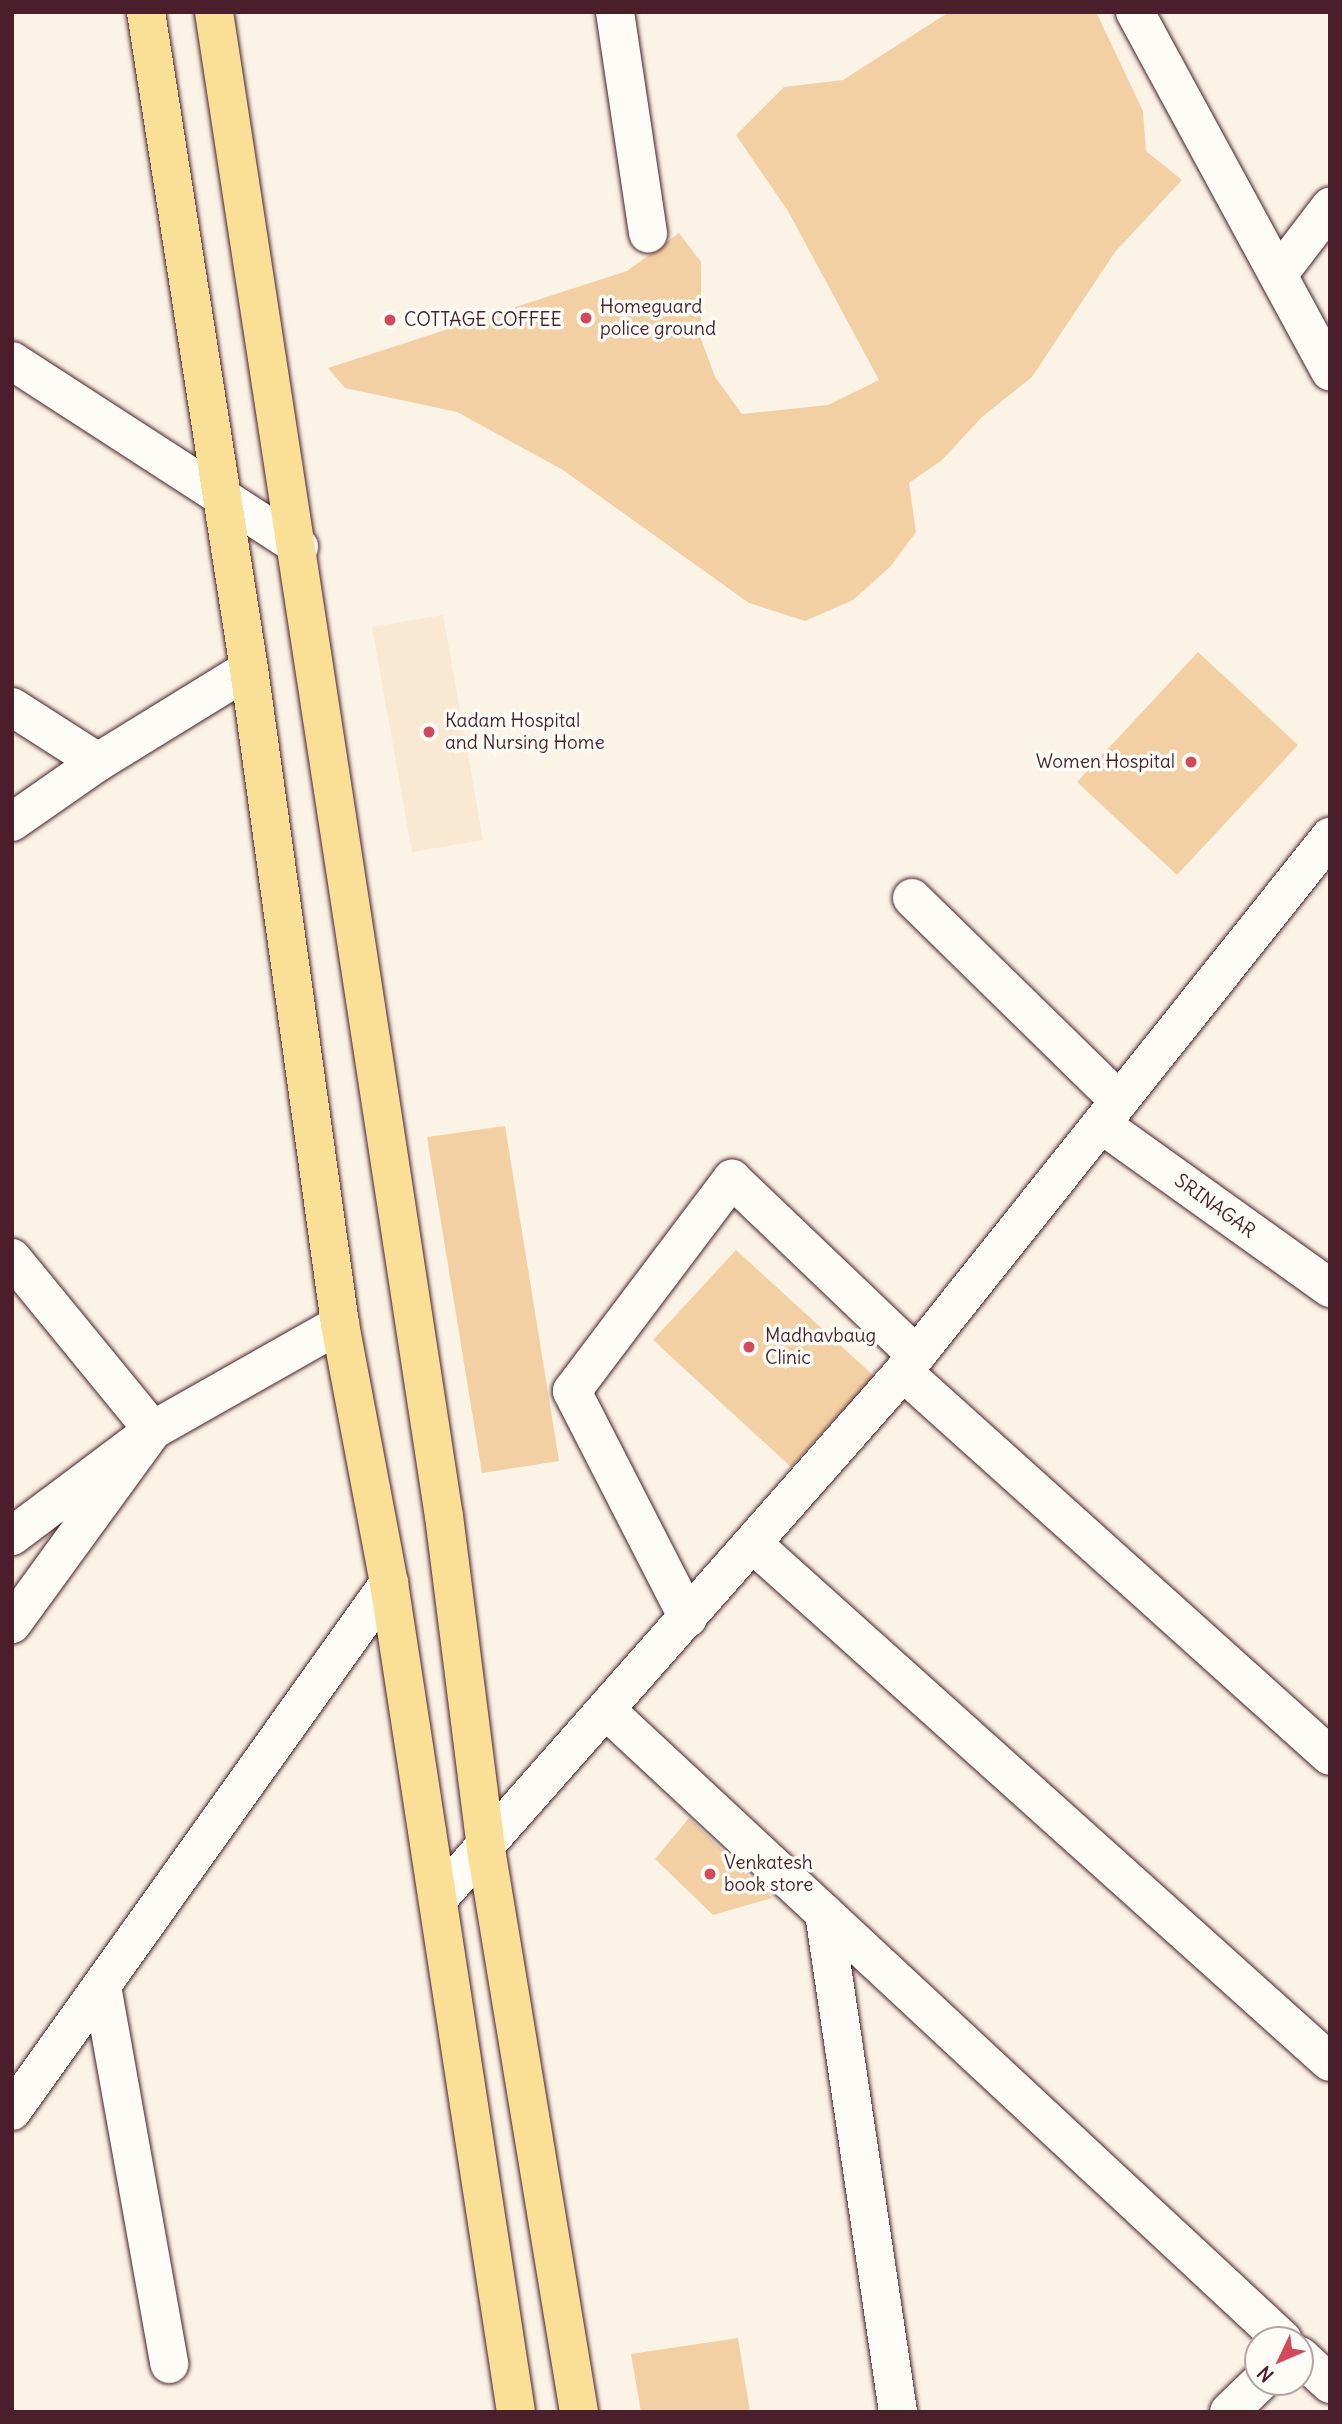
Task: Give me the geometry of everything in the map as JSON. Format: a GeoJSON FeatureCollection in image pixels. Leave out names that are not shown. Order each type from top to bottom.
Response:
{"type":"FeatureCollection","features":[{"type":"Feature","properties":{"kind":"main road"},"geometry":{"type":"LineString","coordinates":[[146,12],[249,669],[340,1324],[389,1583],[516,2412]]}},
{"type":"Feature","properties":{"kind":"main road"},"geometry":{"type":"LineString","coordinates":[[214,12],[299,547],[444,1516],[486,1849],[579,2412]]}},
{"type":"Feature","properties":{"kind":"street"},"geometry":{"type":"LineString","coordinates":[[615,12],[648,234]]}},
{"type":"Feature","properties":{"kind":"street"},"geometry":{"type":"LineString","coordinates":[[1135,12],[1330,371]]}},
{"type":"Feature","properties":{"kind":"street"},"geometry":{"type":"LineString","coordinates":[[1278,275],[1330,207]]}},
{"type":"Feature","properties":{"kind":"street"},"geometry":{"type":"LineString","coordinates":[[12,361],[299,547]]}},
{"type":"Feature","properties":{"kind":"street"},"geometry":{"type":"LineString","coordinates":[[12,822],[98,762],[249,669]]}},
{"type":"Feature","properties":{"kind":"street"},"geometry":{"type":"LineString","coordinates":[[12,707],[98,762]]}},
{"type":"Feature","properties":{"kind":"street"},"geometry":{"type":"LineString","coordinates":[[439,1898],[486,1849],[910,1364],[1330,837]]}},
{"type":"Feature","properties":{"kind":"street","name":"SRINAGAR"},"geometry":{"type":"LineString","coordinates":[[912,898],[1110,1113],[1330,1288]]}},
{"type":"Feature","properties":{"kind":"street"},"geometry":{"type":"LineString","coordinates":[[688,1618],[572,1391],[732,1179],[910,1364],[1330,1756]]}},
{"type":"Feature","properties":{"kind":"street"},"geometry":{"type":"LineString","coordinates":[[12,1258],[153,1430]]}},
{"type":"Feature","properties":{"kind":"street"},"geometry":{"type":"LineString","coordinates":[[12,1536],[153,1430],[340,1324]]}},
{"type":"Feature","properties":{"kind":"street"},"geometry":{"type":"LineString","coordinates":[[12,1623],[153,1430]]}},
{"type":"Feature","properties":{"kind":"street"},"geometry":{"type":"LineString","coordinates":[[752,1544],[1330,2062]]}},
{"type":"Feature","properties":{"kind":"street"},"geometry":{"type":"LineString","coordinates":[[12,2111],[389,1583]]}},
{"type":"Feature","properties":{"kind":"street"},"geometry":{"type":"LineString","coordinates":[[607,1710],[1268,2326]]}},
{"type":"Feature","properties":{"kind":"street"},"geometry":{"type":"LineString","coordinates":[[824,1913],[898,2412]]}},
{"type":"Feature","properties":{"kind":"street"},"geometry":{"type":"LineString","coordinates":[[102,1986],[169,2364]]}},
{"type":"Feature","properties":{"kind":"street"},"geometry":{"type":"LineString","coordinates":[[1314,2369],[1330,2384]]}},
{"type":"Feature","properties":{"kind":"street"},"geometry":{"type":"LineString","coordinates":[[1229,2412],[1246,2396]]}},
{"type":"Feature","properties":{"kind":"shaded area"},"geometry":{"type":"Polygon","coordinates":[[[443,615],[483,840],[412,852],[372,627],[443,615]]]}},
{"type":"Feature","properties":{"kind":"building","name":"Homeguard police ground"},"geometry":{"type":"Polygon","coordinates":[[[949,12],[1096,12],[1143,111],[1146,151],[1182,180],[1115,252],[1032,377],[982,417],[942,460],[909,483],[916,532],[890,567],[853,600],[805,621],[749,603],[563,470],[457,412],[345,388],[328,368],[627,271],[679,233],[701,262],[701,339],[715,377],[742,414],[828,405],[879,380],[788,211],[736,135],[784,87],[843,80],[949,12]]]}},
{"type":"Feature","properties":{"kind":"building"},"geometry":{"type":"Polygon","coordinates":[[[1198,652],[1298,745],[1177,875],[1077,782],[1198,652]]]}},
{"type":"Feature","properties":{"kind":"building"},"geometry":{"type":"Polygon","coordinates":[[[505,1126],[559,1461],[482,1473],[427,1137],[505,1126]]]}},
{"type":"Feature","properties":{"kind":"building"},"geometry":{"type":"Polygon","coordinates":[[[736,1250],[874,1376],[791,1467],[653,1340],[736,1250]]]}},
{"type":"Feature","properties":{"kind":"building"},"geometry":{"type":"Polygon","coordinates":[[[689,1818],[772,1898],[713,1915],[655,1859],[689,1818]]]}},
{"type":"Feature","properties":{"kind":"building"},"geometry":{"type":"Polygon","coordinates":[[[738,2338],[750,2412],[641,2412],[631,2354],[738,2338]]]}},
{"type":"Feature","properties":{"kind":"place","name":"Homeguard police ground"},"geometry":{"type":"Point","coordinates":[586,318]}},
{"type":"Feature","properties":{"kind":"place","name":"COTTAGE COFFEE"},"geometry":{"type":"Point","coordinates":[390,320]}},
{"type":"Feature","properties":{"kind":"place","name":"Kadam Hospital and Nursing Home"},"geometry":{"type":"Point","coordinates":[429,732]}},
{"type":"Feature","properties":{"kind":"place","name":"Women Hospital"},"geometry":{"type":"Point","coordinates":[1191,762]}},
{"type":"Feature","properties":{"kind":"place","name":"Madhavbaug Clinic"},"geometry":{"type":"Point","coordinates":[749,1347]}},
{"type":"Feature","properties":{"kind":"place","name":"Venkatesh book store"},"geometry":{"type":"Point","coordinates":[710,1874]}}]}
